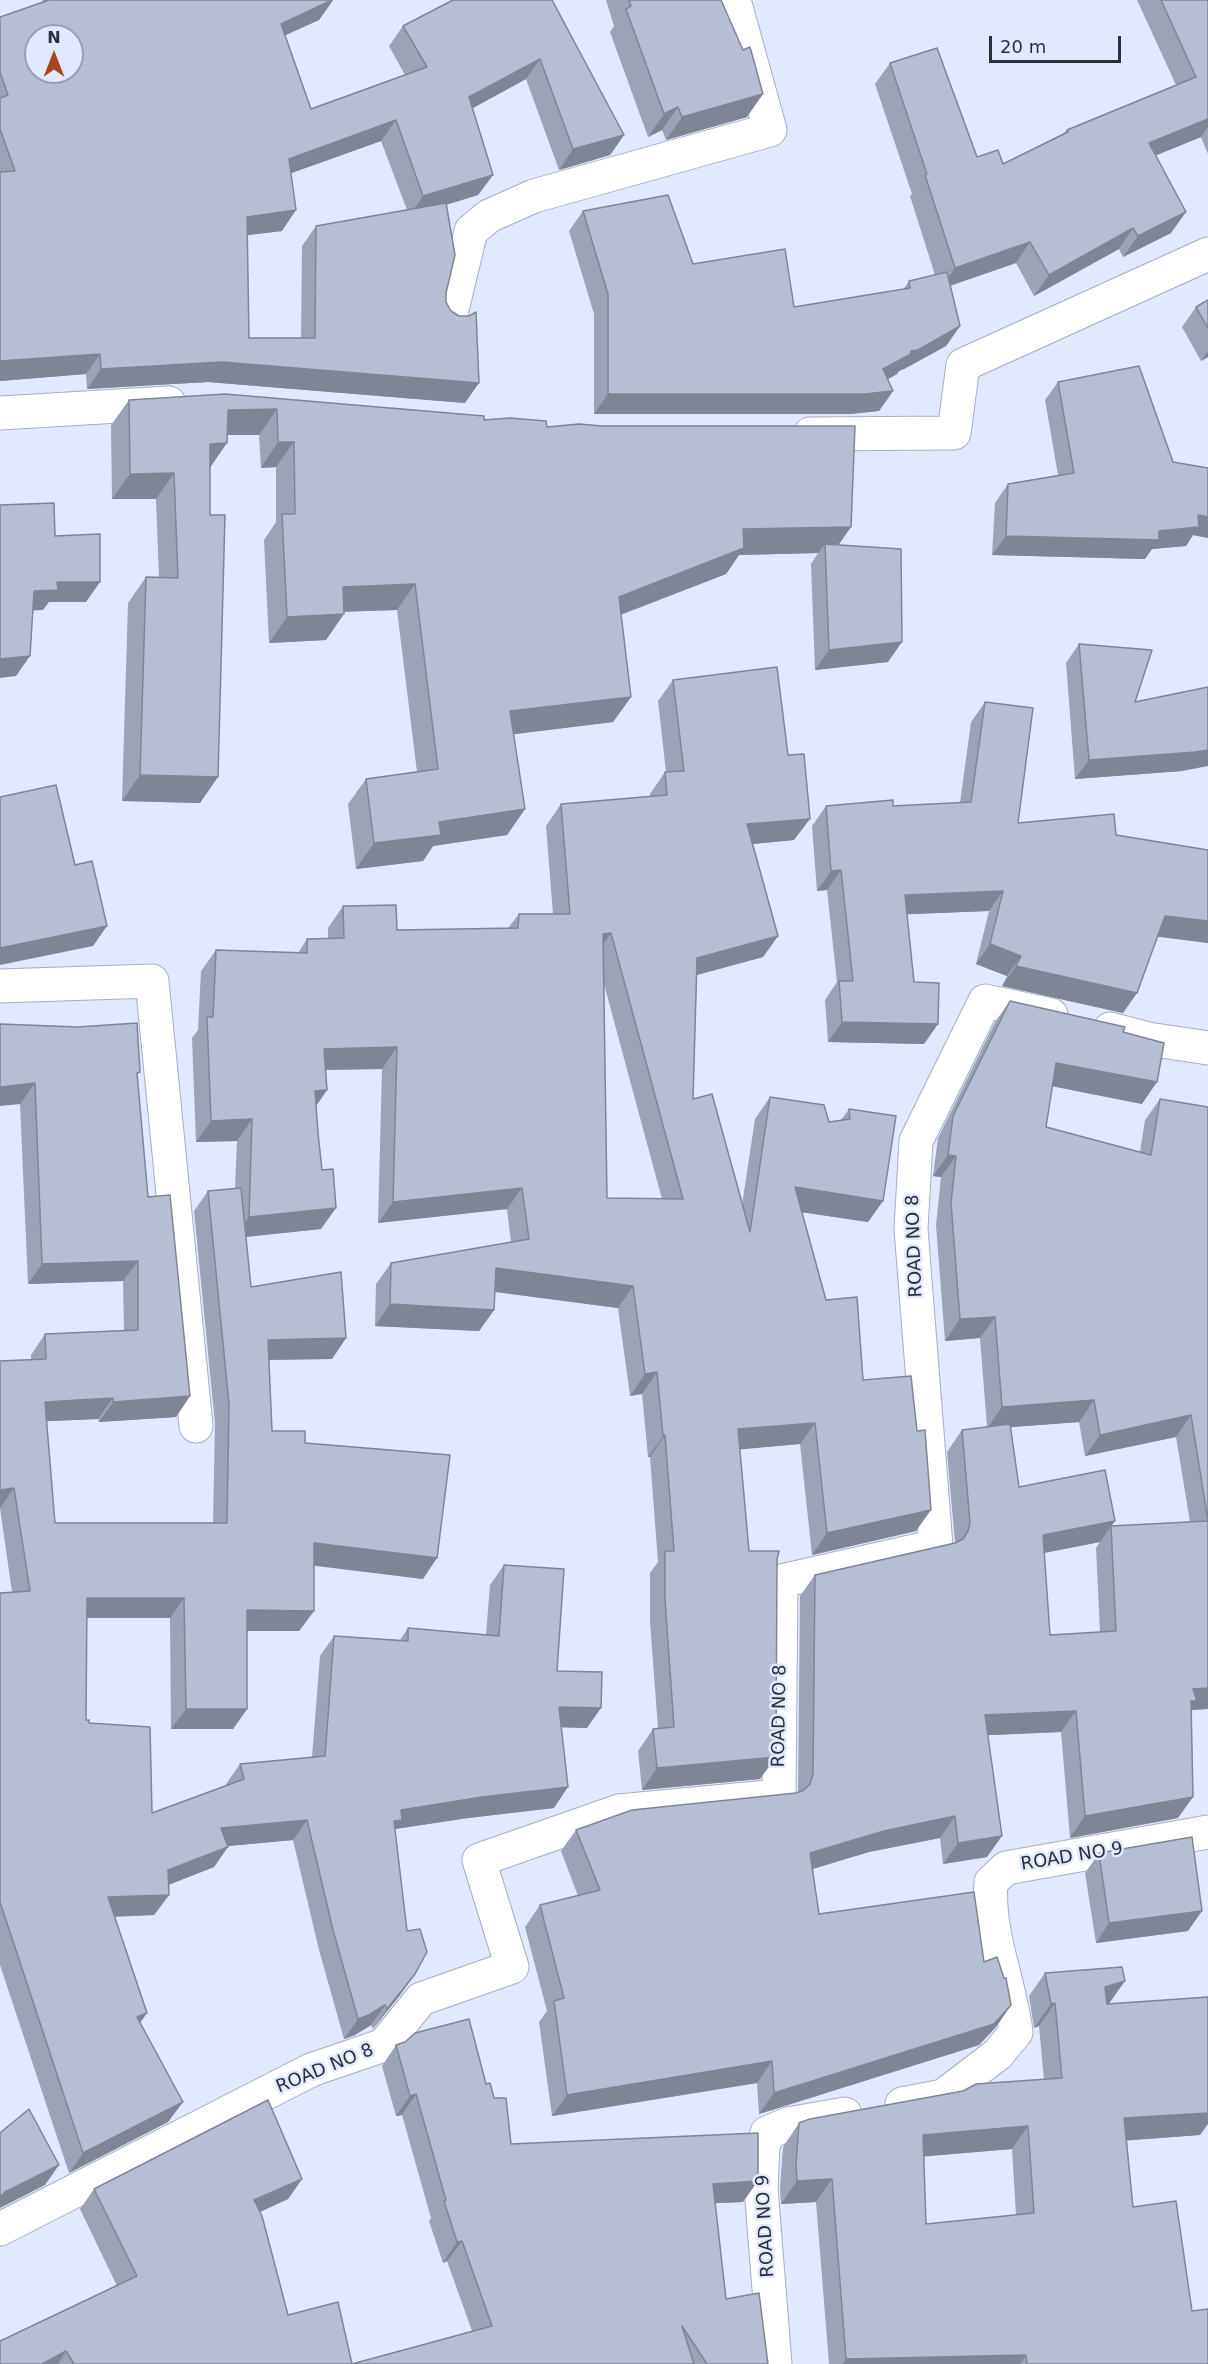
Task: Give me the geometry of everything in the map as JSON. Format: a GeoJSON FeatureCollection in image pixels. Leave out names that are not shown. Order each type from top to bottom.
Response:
{"type":"FeatureCollection","features":[{"type":"Feature","properties":{"kind":"street"},"geometry":{"type":"LineString","coordinates":[[450,318],[471,231],[489,216],[534,196],[770,130],[734,0]]}},
{"type":"Feature","properties":{"kind":"street"},"geometry":{"type":"LineString","coordinates":[[783,434],[954,433],[963,365],[1208,254]]}},
{"type":"Feature","properties":{"kind":"street"},"geometry":{"type":"LineString","coordinates":[[0,413],[196,402]]}},
{"type":"Feature","properties":{"kind":"street"},"geometry":{"type":"LineString","coordinates":[[0,986],[152,981],[196,1426]]}},
{"type":"Feature","properties":{"kind":"street","name":"ROAD NO 8"},"geometry":{"type":"LineString","coordinates":[[0,2229],[311,2070],[384,2045],[421,1999],[512,1967],[479,1860],[619,1811],[779,1796],[781,1581],[936,1546],[911,1230],[916,1141],[985,1001],[1071,1019],[1148,1039],[1208,1048]]}},
{"type":"Feature","properties":{"kind":"street","name":"ROAD NO 9"},"geometry":{"type":"LineString","coordinates":[[774,2364],[761,2188],[767,2133],[788,2124],[943,2096],[998,2054],[1016,2032],[1013,2010],[1003,1978],[990,1901],[991,1882],[1006,1868],[1154,1844],[1208,1832]]}},
{"type":"Feature","properties":{"kind":"building"},"geometry":{"type":"Polygon","coordinates":[[[49,0],[332,0],[281,24],[311,109],[427,67],[403,26],[453,0],[552,0],[624,135],[573,149],[540,59],[469,97],[493,175],[423,196],[396,120],[289,159],[296,210],[247,217],[249,338],[315,338],[316,226],[446,203],[455,255],[446,302],[451,311],[459,316],[469,316],[476,312],[479,383],[222,362],[101,369],[100,354],[0,361],[0,172],[15,171],[0,129],[0,98],[8,95],[0,72],[0,17],[49,0]]]}},
{"type":"Feature","properties":{"kind":"building"},"geometry":{"type":"Polygon","coordinates":[[[629,0],[721,0],[743,50],[750,47],[763,94],[682,117],[678,107],[664,114],[626,9],[631,6],[629,0]]]}},
{"type":"Feature","properties":{"kind":"building"},"geometry":{"type":"Polygon","coordinates":[[[1161,0],[1208,0],[1208,119],[1149,143],[1186,212],[1138,236],[1133,228],[1049,275],[1030,242],[955,268],[890,63],[937,48],[977,157],[998,150],[1003,164],[1068,132],[1067,130],[1196,77],[1161,0]]]}},
{"type":"Feature","properties":{"kind":"building"},"geometry":{"type":"Polygon","coordinates":[[[668,195],[693,264],[785,249],[794,307],[910,288],[909,281],[947,272],[960,326],[918,350],[911,351],[911,354],[883,369],[893,391],[864,394],[608,394],[608,294],[583,211],[668,195]]]}},
{"type":"Feature","properties":{"kind":"building"},"geometry":{"type":"Polygon","coordinates":[[[1208,300],[1208,328],[1196,307],[1208,300]]]}},
{"type":"Feature","properties":{"kind":"building"},"geometry":{"type":"Polygon","coordinates":[[[1139,366],[1173,462],[1208,468],[1208,517],[1198,515],[1199,527],[1159,531],[1159,540],[1006,536],[1008,484],[1074,473],[1058,382],[1139,366]]]}},
{"type":"Feature","properties":{"kind":"building"},"geometry":{"type":"Polygon","coordinates":[[[225,394],[484,416],[484,420],[510,418],[546,421],[547,427],[579,424],[602,426],[855,426],[851,527],[743,529],[744,548],[619,597],[631,697],[510,711],[525,809],[439,822],[441,835],[374,843],[366,779],[438,769],[415,584],[343,587],[344,614],[287,617],[282,514],[295,514],[294,442],[278,442],[277,409],[228,410],[227,443],[210,444],[210,515],[225,515],[218,777],[140,775],[146,577],[178,578],[174,473],[130,474],[129,400],[225,394]]]}},
{"type":"Feature","properties":{"kind":"building"},"geometry":{"type":"Polygon","coordinates":[[[54,503],[55,536],[100,534],[100,582],[57,582],[58,590],[34,591],[30,656],[0,659],[0,505],[54,503]]]}},
{"type":"Feature","properties":{"kind":"building"},"geometry":{"type":"Polygon","coordinates":[[[825,544],[901,549],[902,642],[829,650],[825,544]]]}},
{"type":"Feature","properties":{"kind":"building"},"geometry":{"type":"Polygon","coordinates":[[[1079,644],[1152,650],[1135,702],[1208,687],[1208,750],[1089,760],[1079,644]]]}},
{"type":"Feature","properties":{"kind":"building"},"geometry":{"type":"Polygon","coordinates":[[[777,667],[788,755],[804,754],[810,819],[747,824],[778,936],[697,958],[693,1099],[712,1094],[750,1232],[770,1097],[824,1105],[829,1122],[850,1119],[849,1109],[896,1116],[883,1201],[795,1187],[826,1300],[857,1297],[863,1380],[911,1376],[917,1431],[925,1430],[931,1510],[827,1533],[815,1423],[738,1429],[749,1551],[779,1551],[777,1559],[776,1757],[657,1768],[653,1729],[674,1727],[665,1600],[665,1551],[674,1551],[665,1435],[663,1436],[657,1372],[645,1374],[633,1286],[496,1268],[494,1310],[390,1304],[391,1263],[529,1239],[522,1188],[393,1202],[397,1047],[324,1049],[327,1090],[315,1091],[318,1133],[322,1170],[333,1169],[336,1208],[249,1217],[252,1119],[211,1121],[207,1017],[213,1017],[216,950],[307,953],[307,939],[344,938],[343,906],[396,905],[397,930],[518,928],[519,914],[570,914],[561,804],[667,795],[665,772],[684,771],[673,680],[777,667]],[[611,933],[603,934],[607,1198],[683,1199],[611,933]]]}},
{"type":"Feature","properties":{"kind":"building"},"geometry":{"type":"Polygon","coordinates":[[[985,702],[1033,708],[1018,823],[1114,814],[1116,835],[1208,850],[1208,921],[1165,916],[1137,993],[1016,966],[1021,956],[990,944],[1003,891],[905,895],[914,982],[939,983],[938,1024],[842,1022],[839,981],[853,981],[841,870],[831,871],[826,806],[893,800],[893,806],[971,802],[985,702]]]}},
{"type":"Feature","properties":{"kind":"building"},"geometry":{"type":"Polygon","coordinates":[[[56,785],[75,865],[92,861],[107,926],[0,948],[0,797],[56,785]]]}},
{"type":"Feature","properties":{"kind":"building"},"geometry":{"type":"Polygon","coordinates":[[[1010,1001],[1125,1027],[1123,1032],[1164,1043],[1157,1082],[1056,1063],[1046,1127],[1151,1155],[1160,1099],[1208,1107],[1208,1521],[1191,1415],[1100,1435],[1094,1400],[1002,1407],[995,1317],[960,1319],[951,1203],[956,1156],[948,1155],[953,1116],[1010,1001]]]}},
{"type":"Feature","properties":{"kind":"building"},"geometry":{"type":"Polygon","coordinates":[[[137,1023],[140,1072],[137,1073],[148,1197],[170,1195],[190,1396],[113,1402],[113,1398],[45,1402],[55,1523],[227,1523],[229,1404],[208,1191],[241,1188],[251,1287],[341,1272],[346,1338],[268,1340],[272,1431],[305,1431],[305,1443],[450,1455],[437,1558],[314,1543],[314,1611],[247,1610],[247,1709],[186,1709],[184,1598],[87,1598],[86,1720],[89,1720],[89,1723],[150,1727],[152,1813],[244,1779],[240,1764],[325,1756],[334,1636],[408,1641],[408,1628],[499,1636],[504,1565],[564,1569],[557,1671],[602,1672],[601,1708],[559,1707],[568,1787],[482,1797],[401,1810],[402,1820],[394,1821],[407,1931],[420,1929],[427,1952],[415,1974],[387,2009],[385,2005],[358,2019],[333,1930],[307,1820],[221,1828],[228,1847],[168,1870],[169,1895],[108,1897],[147,2013],[137,2017],[183,2102],[83,2153],[0,1902],[0,1593],[30,1591],[14,1488],[0,1490],[0,1361],[46,1359],[45,1334],[138,1330],[138,1261],[42,1264],[35,1083],[0,1087],[0,1024],[78,1027],[137,1023]]]}},
{"type":"Feature","properties":{"kind":"building"},"geometry":{"type":"Polygon","coordinates":[[[1010,1424],[1019,1487],[1105,1470],[1115,1521],[1043,1535],[1050,1635],[1116,1631],[1111,1526],[1208,1521],[1208,1688],[1193,1689],[1197,1701],[1191,1701],[1193,1797],[1085,1816],[1076,1711],[985,1715],[1002,1836],[958,1843],[955,1816],[884,1831],[810,1853],[819,1914],[974,1892],[984,1962],[997,1957],[1004,1978],[1006,1978],[1011,2005],[994,2024],[774,2093],[772,2061],[567,2095],[554,2001],[564,1998],[540,1905],[600,1890],[576,1830],[632,1810],[796,1793],[804,1790],[810,1784],[813,1775],[815,1575],[955,1543],[963,1539],[970,1523],[962,1430],[1010,1424]]]}},
{"type":"Feature","properties":{"kind":"building"},"geometry":{"type":"Polygon","coordinates":[[[1192,1837],[1202,1911],[1109,1923],[1099,1853],[1192,1837]]]}},
{"type":"Feature","properties":{"kind":"building"},"geometry":{"type":"Polygon","coordinates":[[[1122,1967],[1125,1981],[1105,1987],[1107,2004],[1208,1997],[1208,2113],[1124,2118],[1133,2207],[1176,2201],[1192,2311],[1208,2309],[1208,2364],[1027,2364],[1026,2355],[846,2359],[832,2179],[797,2181],[799,2123],[810,2119],[963,2091],[976,2084],[1062,2078],[1055,2003],[1051,2004],[1045,1973],[1122,1967]],[[1028,2126],[923,2135],[926,2224],[1034,2213],[1028,2126]]]}},
{"type":"Feature","properties":{"kind":"building"},"geometry":{"type":"Polygon","coordinates":[[[469,2019],[486,2084],[490,2083],[494,2098],[506,2098],[511,2144],[758,2133],[758,2181],[713,2184],[726,2299],[759,2293],[768,2364],[707,2364],[682,2326],[694,2364],[352,2364],[492,2326],[462,2241],[457,2242],[416,2094],[410,2096],[396,2045],[405,2042],[415,2033],[469,2019]]]}},
{"type":"Feature","properties":{"kind":"building"},"geometry":{"type":"Polygon","coordinates":[[[268,2100],[302,2179],[254,2200],[262,2216],[288,2315],[338,2302],[352,2364],[74,2364],[66,2351],[42,2364],[0,2364],[0,2341],[137,2276],[94,2189],[268,2100]]]}},
{"type":"Feature","properties":{"kind":"building"},"geometry":{"type":"Polygon","coordinates":[[[29,2109],[59,2165],[5,2192],[0,2197],[0,2133],[29,2109]]]}}]}
